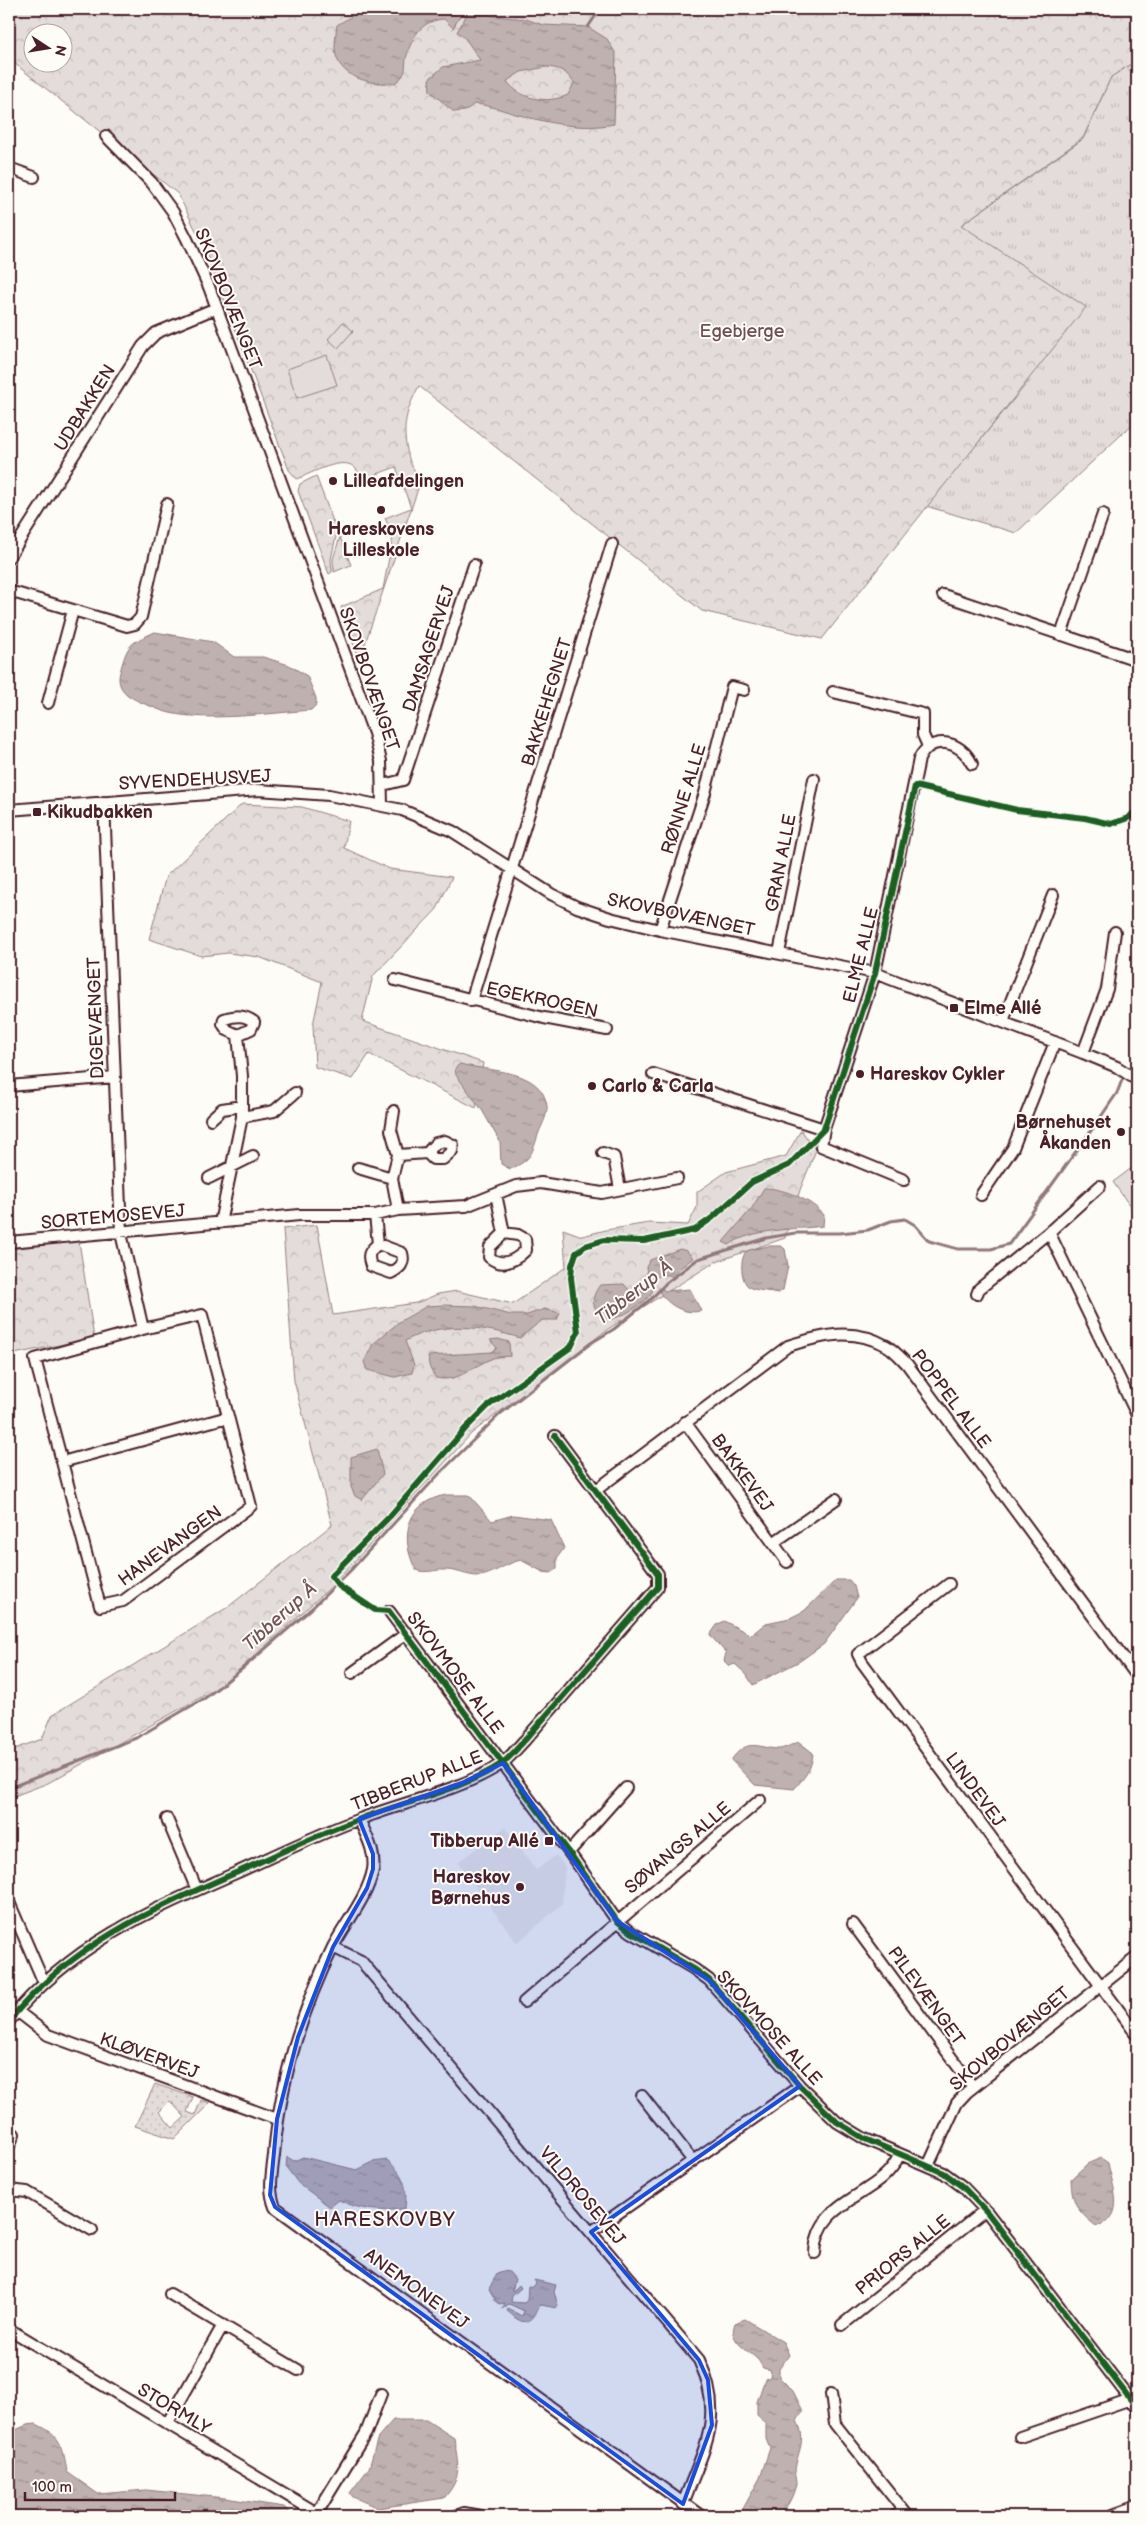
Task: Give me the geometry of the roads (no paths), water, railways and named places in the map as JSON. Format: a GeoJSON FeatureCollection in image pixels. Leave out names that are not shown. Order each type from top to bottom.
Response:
{"type":"FeatureCollection","features":[{"type":"Feature","properties":{"kind":"street","name":"SKOVBOVÆNGET"},"geometry":{"type":"LineString","coordinates":[[106,136],[152,183],[173,212],[187,239],[216,308],[374,733],[381,761],[382,805],[410,812],[452,831],[551,894],[577,906],[610,918],[660,930],[875,972],[1117,1067],[1137,1080]]}},
{"type":"Feature","properties":{"kind":"street"},"geometry":{"type":"LineString","coordinates":[[9,168],[34,177]]}},
{"type":"Feature","properties":{"kind":"street","name":"UDBAKKEN"},"geometry":{"type":"LineString","coordinates":[[9,557],[143,346],[156,333],[216,308]]}},
{"type":"Feature","properties":{"kind":"street"},"geometry":{"type":"LineString","coordinates":[[9,591],[127,626],[135,624],[141,617],[167,504]]}},
{"type":"Feature","properties":{"kind":"street"},"geometry":{"type":"LineString","coordinates":[[1061,635],[1102,514]]}},
{"type":"Feature","properties":{"kind":"street","name":"BAKKEHEGNET"},"geometry":{"type":"LineString","coordinates":[[513,869],[612,544]]}},
{"type":"Feature","properties":{"kind":"street","name":"DAMSAGERVEJ"},"geometry":{"type":"LineString","coordinates":[[383,785],[403,780],[474,565]]}},
{"type":"Feature","properties":{"kind":"street"},"geometry":{"type":"LineString","coordinates":[[944,595],[1137,660]]}},
{"type":"Feature","properties":{"kind":"street"},"geometry":{"type":"LineString","coordinates":[[48,703],[73,610]]}},
{"type":"Feature","properties":{"kind":"street","name":"RØNNE ALLE"},"geometry":{"type":"LineString","coordinates":[[660,930],[705,793],[732,688],[744,690]]}},
{"type":"Feature","properties":{"kind":"street"},"geometry":{"type":"LineString","coordinates":[[833,692],[923,714],[923,735],[928,746],[944,742],[952,744],[972,764]]}},
{"type":"Feature","properties":{"kind":"street","name":"ELME ALLE"},"geometry":{"type":"LineString","coordinates":[[904,1180],[821,1146],[824,1129],[875,972],[919,759],[928,746]]}},
{"type":"Feature","properties":{"kind":"street","name":"GRAN ALLE"},"geometry":{"type":"LineString","coordinates":[[779,952],[814,779]]}},
{"type":"Feature","properties":{"kind":"street","name":"SYVENDEHUSVEJ"},"geometry":{"type":"LineString","coordinates":[[9,810],[258,790],[298,791],[382,805]]}},
{"type":"Feature","properties":{"kind":"street","name":"DIGEVÆNGET"},"geometry":{"type":"LineString","coordinates":[[104,802],[121,1233]]}},
{"type":"Feature","properties":{"kind":"street","name":"EGEKROGEN"},"geometry":{"type":"LineString","coordinates":[[471,1001],[513,869]]}},
{"type":"Feature","properties":{"kind":"street"},"geometry":{"type":"LineString","coordinates":[[1003,1021],[1053,895]]}},
{"type":"Feature","properties":{"kind":"street"},"geometry":{"type":"LineString","coordinates":[[1083,1053],[1107,989],[1116,932]]}},
{"type":"Feature","properties":{"kind":"street","name":"EGEKROGEN"},"geometry":{"type":"LineString","coordinates":[[395,980],[471,1001],[607,1030]]}},
{"type":"Feature","properties":{"kind":"street"},"geometry":{"type":"LineString","coordinates":[[220,1224],[242,1112],[238,1035]]}},
{"type":"Feature","properties":{"kind":"street"},"geometry":{"type":"LineString","coordinates":[[981,1195],[1014,1148],[1055,1042]]}},
{"type":"Feature","properties":{"kind":"street"},"geometry":{"type":"LineString","coordinates":[[653,1074],[824,1129]]}},
{"type":"Feature","properties":{"kind":"street"},"geometry":{"type":"LineString","coordinates":[[9,1086],[115,1077]]}},
{"type":"Feature","properties":{"kind":"street"},"geometry":{"type":"LineString","coordinates":[[211,1118],[222,1109],[242,1112],[274,1111],[295,1093]]}},
{"type":"Feature","properties":{"kind":"street"},"geometry":{"type":"LineString","coordinates":[[394,1111],[391,1130],[398,1155],[392,1178],[398,1210]]}},
{"type":"Feature","properties":{"kind":"street"},"geometry":{"type":"LineString","coordinates":[[398,1155],[427,1153]]}},
{"type":"Feature","properties":{"kind":"street"},"geometry":{"type":"LineString","coordinates":[[603,1153],[614,1157],[620,1190]]}},
{"type":"Feature","properties":{"kind":"street"},"geometry":{"type":"LineString","coordinates":[[209,1178],[253,1156]]}},
{"type":"Feature","properties":{"kind":"street"},"geometry":{"type":"LineString","coordinates":[[358,1168],[392,1178]]}},
{"type":"Feature","properties":{"kind":"street","name":"SORTEMOSEVEJ"},"geometry":{"type":"LineString","coordinates":[[9,1242],[220,1224],[300,1215],[376,1215],[398,1210],[466,1206],[516,1186],[541,1183],[602,1193],[677,1178]]}},
{"type":"Feature","properties":{"kind":"street"},"geometry":{"type":"LineString","coordinates":[[977,1294],[979,1289],[1049,1232],[1100,1186]]}},
{"type":"Feature","properties":{"kind":"street"},"geometry":{"type":"LineString","coordinates":[[496,1194],[504,1233]]}},
{"type":"Feature","properties":{"kind":"street"},"geometry":{"type":"LineString","coordinates":[[376,1215],[378,1244]]}},
{"type":"Feature","properties":{"kind":"street"},"geometry":{"type":"LineString","coordinates":[[1049,1232],[1137,1415]]}},
{"type":"Feature","properties":{"kind":"street"},"geometry":{"type":"LineString","coordinates":[[121,1233],[143,1329]]}},
{"type":"Feature","properties":{"kind":"street","name":"HANEVANGEN"},"geometry":{"type":"LineString","coordinates":[[202,1316],[251,1506],[123,1601],[100,1606],[35,1359],[143,1329],[202,1316]]}},
{"type":"Feature","properties":{"kind":"street","name":"POPPEL ALLE"},"geometry":{"type":"LineString","coordinates":[[596,1490],[788,1346],[822,1335],[862,1336],[888,1346],[907,1364],[1137,1676]]}},
{"type":"Feature","properties":{"kind":"street"},"geometry":{"type":"LineString","coordinates":[[62,1462],[228,1417]]}},
{"type":"Feature","properties":{"kind":"street","name":"BAKKEVEJ"},"geometry":{"type":"LineString","coordinates":[[685,1422],[787,1562]]}},
{"type":"Feature","properties":{"kind":"street","name":"TIBBERUP ALLE"},"geometry":{"type":"LineString","coordinates":[[9,2021],[44,1983],[84,1950],[121,1926],[197,1890],[359,1819],[481,1776],[503,1763],[658,1586],[658,1574],[555,1436]]}},
{"type":"Feature","properties":{"kind":"street"},"geometry":{"type":"LineString","coordinates":[[773,1543],[836,1499]]}},
{"type":"Feature","properties":{"kind":"street","name":"LINDEVEJ"},"geometry":{"type":"LineString","coordinates":[[949,1584],[858,1654],[865,1669],[1137,2036]]}},
{"type":"Feature","properties":{"kind":"street","name":"SKOVMOSE ALLE"},"geometry":{"type":"LineString","coordinates":[[389,1610],[618,1921],[631,1932],[694,1969],[709,1980],[800,2086],[836,2122],[899,2155],[944,2173],[963,2187],[985,2210],[1137,2408]]}},
{"type":"Feature","properties":{"kind":"street"},"geometry":{"type":"LineString","coordinates":[[352,1673],[407,1633]]}},
{"type":"Feature","properties":{"kind":"street"},"geometry":{"type":"LineString","coordinates":[[569,1852],[626,1788]]}},
{"type":"Feature","properties":{"kind":"street","name":"SØVANGS ALLE"},"geometry":{"type":"LineString","coordinates":[[524,2002],[760,1800]]}},
{"type":"Feature","properties":{"kind":"street"},"geometry":{"type":"LineString","coordinates":[[167,1819],[197,1890]]}},
{"type":"Feature","properties":{"kind":"street","name":"ANEMONEVEJ"},"geometry":{"type":"LineString","coordinates":[[359,1819],[374,1854],[373,1869],[367,1888],[333,1947],[303,2022],[287,2073],[277,2119],[270,2195],[275,2207],[701,2516]]}},
{"type":"Feature","properties":{"kind":"street"},"geometry":{"type":"LineString","coordinates":[[9,1902],[44,1983]]}},
{"type":"Feature","properties":{"kind":"street","name":"PILEVÆNGET"},"geometry":{"type":"LineString","coordinates":[[853,1924],[973,2087]]}},
{"type":"Feature","properties":{"kind":"street","name":"VILDROSEVEJ"},"geometry":{"type":"LineString","coordinates":[[333,1947],[361,1961],[699,2360],[708,2380],[713,2410],[712,2425],[683,2504]]}},
{"type":"Feature","properties":{"kind":"street","name":"SKOVBOVÆNGET"},"geometry":{"type":"LineString","coordinates":[[928,2166],[957,2103],[973,2087],[1137,1957]]}},
{"type":"Feature","properties":{"kind":"street","name":"KLØVERVEJ"},"geometry":{"type":"LineString","coordinates":[[17,2011],[48,2035],[277,2119]]}},
{"type":"Feature","properties":{"kind":"street"},"geometry":{"type":"LineString","coordinates":[[591,2232],[800,2086]]}},
{"type":"Feature","properties":{"kind":"street"},"geometry":{"type":"LineString","coordinates":[[642,2096],[693,2161]]}},
{"type":"Feature","properties":{"kind":"street"},"geometry":{"type":"LineString","coordinates":[[9,2146],[14,2134]]}},
{"type":"Feature","properties":{"kind":"street"},"geometry":{"type":"LineString","coordinates":[[814,2252],[819,2231],[832,2211],[891,2170],[899,2155]]}},
{"type":"Feature","properties":{"kind":"street"},"geometry":{"type":"LineString","coordinates":[[9,2190],[27,2192],[92,2230]]}},
{"type":"Feature","properties":{"kind":"street","name":"PRIORS ALLE"},"geometry":{"type":"LineString","coordinates":[[842,2325],[985,2210]]}},
{"type":"Feature","properties":{"kind":"street"},"geometry":{"type":"LineString","coordinates":[[170,2294],[298,2370]]}},
{"type":"Feature","properties":{"kind":"street"},"geometry":{"type":"LineString","coordinates":[[167,2424],[223,2325]]}},
{"type":"Feature","properties":{"kind":"street","name":"STORMLY"},"geometry":{"type":"LineString","coordinates":[[9,2329],[319,2515]]}},
{"type":"Feature","properties":{"kind":"street"},"geometry":{"type":"LineString","coordinates":[[319,2515],[366,2434],[381,2394]]}},
{"type":"Feature","properties":{"kind":"street"},"geometry":{"type":"LineString","coordinates":[[831,2394],[835,2424],[906,2514],[894,2516]]}},
{"type":"Feature","properties":{"kind":"street"},"geometry":{"type":"LineString","coordinates":[[1020,2437],[1131,2399]]}},
{"type":"Feature","properties":{"kind":"street"},"geometry":{"type":"LineString","coordinates":[[1110,2516],[1137,2506]]}},
{"type":"Feature","properties":{"kind":"street"},"geometry":{"type":"LineString","coordinates":[[456,2516],[464,2513],[480,2516]]}},
{"type":"Feature","properties":{"kind":"water"},"geometry":{"type":"Polygon","coordinates":[[[364,9],[464,9],[453,28],[444,19],[429,23],[418,31],[411,44],[406,59],[405,72],[402,76],[395,83],[376,83],[348,73],[341,66],[335,48],[337,25],[364,9]]]}},
{"type":"Feature","properties":{"kind":"water"},"geometry":{"type":"Polygon","coordinates":[[[470,9],[493,16],[526,19],[543,25],[588,27],[607,39],[616,54],[614,124],[575,126],[537,120],[489,106],[474,104],[465,111],[454,112],[430,91],[429,79],[443,67],[480,60],[465,38],[457,32],[470,9]],[[551,67],[521,72],[507,81],[519,92],[543,100],[568,95],[574,83],[565,73],[551,67]]]}},
{"type":"Feature","properties":{"kind":"water"},"geometry":{"type":"Polygon","coordinates":[[[155,632],[213,642],[234,657],[263,657],[289,665],[307,676],[316,698],[316,705],[311,710],[203,717],[170,713],[139,702],[129,696],[122,688],[119,678],[120,672],[125,655],[131,646],[140,639],[155,632]]]}},
{"type":"Feature","properties":{"kind":"water"},"geometry":{"type":"Polygon","coordinates":[[[460,1064],[525,1078],[543,1094],[547,1106],[546,1116],[533,1151],[527,1159],[517,1166],[510,1169],[501,1164],[500,1142],[482,1110],[456,1075],[455,1068],[460,1064]]]}},
{"type":"Feature","properties":{"kind":"water"},"geometry":{"type":"Polygon","coordinates":[[[764,1188],[780,1190],[812,1204],[824,1215],[823,1226],[750,1235],[729,1245],[723,1242],[752,1208],[764,1188]]]}},
{"type":"Feature","properties":{"kind":"water"},"geometry":{"type":"Polygon","coordinates":[[[781,1246],[785,1249],[788,1266],[783,1290],[778,1293],[751,1288],[747,1286],[743,1276],[742,1264],[744,1254],[755,1248],[781,1246]]]}},
{"type":"Feature","properties":{"kind":"water"},"geometry":{"type":"Polygon","coordinates":[[[680,1249],[687,1251],[693,1258],[679,1269],[674,1277],[663,1275],[653,1280],[652,1292],[638,1306],[608,1320],[599,1313],[593,1300],[600,1285],[624,1284],[632,1294],[645,1283],[647,1276],[646,1267],[650,1260],[680,1249]]]}},
{"type":"Feature","properties":{"kind":"water"},"geometry":{"type":"Polygon","coordinates":[[[661,1288],[665,1291],[690,1289],[701,1311],[694,1312],[676,1307],[662,1296],[659,1291],[661,1288]]]}},
{"type":"Feature","properties":{"kind":"water"},"geometry":{"type":"Polygon","coordinates":[[[427,1306],[475,1306],[511,1315],[527,1315],[545,1309],[560,1313],[557,1320],[542,1320],[520,1338],[476,1328],[462,1327],[433,1330],[405,1341],[414,1365],[412,1373],[395,1377],[367,1370],[364,1362],[373,1344],[399,1322],[427,1306]]]}},
{"type":"Feature","properties":{"kind":"water"},"geometry":{"type":"Polygon","coordinates":[[[498,1339],[509,1342],[510,1356],[493,1358],[451,1378],[436,1378],[430,1368],[429,1356],[492,1352],[497,1348],[490,1340],[498,1339]]]}},
{"type":"Feature","properties":{"kind":"water"},"geometry":{"type":"Polygon","coordinates":[[[377,1449],[383,1474],[362,1500],[355,1496],[351,1487],[351,1457],[377,1449]]]}},
{"type":"Feature","properties":{"kind":"water"},"geometry":{"type":"Polygon","coordinates":[[[446,1495],[469,1495],[492,1521],[513,1515],[551,1520],[564,1548],[557,1558],[557,1568],[551,1573],[543,1572],[521,1560],[480,1576],[451,1570],[424,1572],[416,1570],[408,1546],[407,1534],[414,1513],[422,1505],[446,1495]]]}},
{"type":"Feature","properties":{"kind":"water"},"geometry":{"type":"Polygon","coordinates":[[[836,1580],[849,1580],[854,1586],[857,1598],[824,1644],[800,1661],[753,1685],[746,1674],[735,1664],[729,1666],[724,1661],[726,1653],[710,1635],[717,1625],[724,1621],[751,1635],[766,1623],[790,1618],[804,1611],[836,1580]]]}},
{"type":"Feature","properties":{"kind":"water"},"geometry":{"type":"Polygon","coordinates":[[[799,1742],[813,1753],[807,1772],[794,1789],[755,1785],[731,1760],[746,1746],[779,1749],[799,1742]]]}},
{"type":"Feature","properties":{"kind":"water"},"geometry":{"type":"Polygon","coordinates":[[[287,2157],[294,2161],[303,2157],[357,2170],[373,2162],[387,2160],[397,2170],[403,2181],[406,2194],[405,2208],[371,2210],[339,2200],[330,2207],[298,2183],[286,2167],[287,2157]]]}},
{"type":"Feature","properties":{"kind":"water"},"geometry":{"type":"Polygon","coordinates":[[[1101,2158],[1108,2163],[1116,2200],[1112,2216],[1106,2222],[1096,2226],[1084,2216],[1077,2206],[1074,2200],[1071,2179],[1087,2164],[1101,2158]]]}},
{"type":"Feature","properties":{"kind":"water"},"geometry":{"type":"Polygon","coordinates":[[[509,2272],[515,2279],[512,2292],[519,2285],[521,2288],[512,2296],[511,2302],[524,2303],[527,2300],[528,2286],[533,2287],[536,2283],[534,2280],[556,2285],[554,2292],[558,2305],[556,2308],[541,2305],[532,2318],[526,2322],[516,2318],[507,2311],[508,2309],[522,2316],[524,2311],[509,2304],[502,2309],[505,2303],[500,2304],[496,2301],[489,2289],[497,2273],[509,2272]]]}},
{"type":"Feature","properties":{"kind":"water"},"geometry":{"type":"Polygon","coordinates":[[[745,2319],[783,2342],[789,2355],[779,2369],[779,2377],[793,2391],[803,2411],[797,2421],[800,2428],[801,2441],[796,2465],[795,2488],[781,2516],[739,2516],[760,2478],[770,2448],[766,2438],[766,2424],[757,2416],[757,2402],[765,2379],[770,2377],[771,2370],[763,2368],[757,2359],[739,2344],[736,2339],[733,2329],[735,2323],[745,2319]]]}},
{"type":"Feature","properties":{"kind":"water"},"geometry":{"type":"Polygon","coordinates":[[[393,2420],[426,2420],[454,2438],[458,2463],[457,2477],[444,2498],[378,2508],[353,2497],[350,2493],[369,2468],[378,2437],[393,2420]]]}},
{"type":"Feature","properties":{"kind":"water"},"geometry":{"type":"Polygon","coordinates":[[[36,2424],[56,2437],[62,2448],[67,2472],[98,2494],[146,2490],[225,2498],[284,2507],[294,2516],[9,2516],[9,2433],[27,2425],[36,2424]]]}},
{"type":"Feature","properties":{"kind":"waterway"},"geometry":{"type":"LineString","coordinates":[[588,27],[598,12],[597,9]]}},
{"type":"Feature","properties":{"kind":"waterway","name":"Tibberup Å"},"geometry":{"type":"LineString","coordinates":[[1134,1062],[1137,1057]]}},
{"type":"Feature","properties":{"kind":"waterway","name":"Tibberup Å"},"geometry":{"type":"LineString","coordinates":[[9,1788],[136,1738],[205,1698],[242,1669],[311,1609],[351,1570],[440,1473],[500,1414],[591,1343],[614,1329],[651,1299],[666,1283],[698,1259],[766,1238],[795,1233],[840,1233],[868,1230],[891,1221],[905,1219],[915,1225],[929,1241],[958,1249],[991,1249],[1009,1244],[1098,1121],[1117,1093],[1122,1080]]}},
{"type":"Feature","properties":{"kind":"place","name":"Lilleafdelingen"},"geometry":{"type":"Point","coordinates":[333,481]}},
{"type":"Feature","properties":{"kind":"place","name":"Hareskovens Lilleskole"},"geometry":{"type":"Point","coordinates":[381,510]}},
{"type":"Feature","properties":{"kind":"place","name":"Kikudbakken"},"geometry":{"type":"Point","coordinates":[37,812]}},
{"type":"Feature","properties":{"kind":"place","name":"Elme Allé"},"geometry":{"type":"Point","coordinates":[954,1008]}},
{"type":"Feature","properties":{"kind":"place","name":"Hareskov Cykler"},"geometry":{"type":"Point","coordinates":[860,1074]}},
{"type":"Feature","properties":{"kind":"place","name":"Carlo & Carla"},"geometry":{"type":"Point","coordinates":[592,1086]}},
{"type":"Feature","properties":{"kind":"place","name":"Børnehuset Åkanden"},"geometry":{"type":"Point","coordinates":[1121,1132]}},
{"type":"Feature","properties":{"kind":"place","name":"Tibberup Allé"},"geometry":{"type":"Point","coordinates":[549,1841]}},
{"type":"Feature","properties":{"kind":"place","name":"Hareskov Børnehus"},"geometry":{"type":"Point","coordinates":[520,1887]}},
{"type":"Feature","properties":{"kind":"district","name":"HARESKOVBY"},"geometry":{"type":"Point","coordinates":[385,2220]}},
{"type":"Feature","properties":{"kind":"park label","name":"Egebjerge"},"geometry":{"type":"Point","coordinates":[742,331]}}]}
